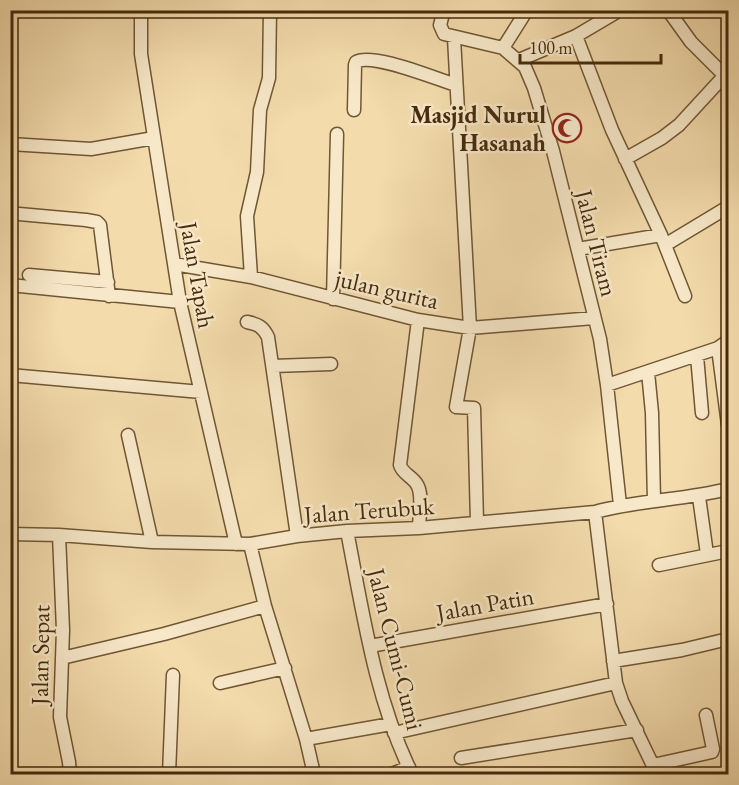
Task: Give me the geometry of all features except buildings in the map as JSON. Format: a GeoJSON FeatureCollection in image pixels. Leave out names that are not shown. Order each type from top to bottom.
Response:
{"type":"FeatureCollection","features":[{"type":"Feature","properties":{"kind":"street","name":"Jalan Tapah"},"geometry":{"type":"LineString","coordinates":[[141,10],[141,54],[180,302],[236,544]]}},
{"type":"Feature","properties":{"kind":"street"},"geometry":{"type":"LineString","coordinates":[[251,277],[247,216],[257,172],[260,110],[269,78],[270,10]]}},
{"type":"Feature","properties":{"kind":"street"},"geometry":{"type":"LineString","coordinates":[[444,10],[440,25],[442,32],[454,38],[503,48],[527,10]]}},
{"type":"Feature","properties":{"kind":"street"},"geometry":{"type":"LineString","coordinates":[[519,60],[576,36],[620,10]]}},
{"type":"Feature","properties":{"kind":"street"},"geometry":{"type":"LineString","coordinates":[[625,159],[662,138],[679,125],[727,77],[691,42],[668,10]]}},
{"type":"Feature","properties":{"kind":"street"},"geometry":{"type":"LineString","coordinates":[[576,36],[612,130],[663,240],[685,296]]}},
{"type":"Feature","properties":{"kind":"street"},"geometry":{"type":"LineString","coordinates":[[454,38],[470,328],[456,407],[474,408],[477,522]]}},
{"type":"Feature","properties":{"kind":"street","name":"Jalan Tiram"},"geometry":{"type":"LineString","coordinates":[[503,48],[525,67],[534,88],[553,151],[594,318],[607,385],[620,506]]}},
{"type":"Feature","properties":{"kind":"street"},"geometry":{"type":"LineString","coordinates":[[354,110],[355,65],[362,58],[382,61],[456,85]]}},
{"type":"Feature","properties":{"kind":"street"},"geometry":{"type":"LineString","coordinates":[[333,299],[337,134]]}},
{"type":"Feature","properties":{"kind":"street"},"geometry":{"type":"LineString","coordinates":[[10,144],[92,149],[154,138]]}},
{"type":"Feature","properties":{"kind":"street"},"geometry":{"type":"LineString","coordinates":[[578,249],[663,240],[729,207]]}},
{"type":"Feature","properties":{"kind":"street"},"geometry":{"type":"LineString","coordinates":[[20,214],[97,222],[102,230],[109,296]]}},
{"type":"Feature","properties":{"kind":"street","name":"julan gurita"},"geometry":{"type":"LineString","coordinates":[[174,264],[251,277],[418,320],[470,328],[594,318]]}},
{"type":"Feature","properties":{"kind":"street"},"geometry":{"type":"LineString","coordinates":[[29,275],[109,296],[180,302]]}},
{"type":"Feature","properties":{"kind":"street"},"geometry":{"type":"LineString","coordinates":[[10,285],[108,282]]}},
{"type":"Feature","properties":{"kind":"street"},"geometry":{"type":"LineString","coordinates":[[418,320],[400,465],[401,470],[416,483],[419,490],[419,528]]}},
{"type":"Feature","properties":{"kind":"street"},"geometry":{"type":"LineString","coordinates":[[247,322],[264,329],[268,337],[297,536]]}},
{"type":"Feature","properties":{"kind":"street"},"geometry":{"type":"LineString","coordinates":[[607,385],[724,345],[729,425]]}},
{"type":"Feature","properties":{"kind":"street"},"geometry":{"type":"LineString","coordinates":[[697,356],[702,413]]}},
{"type":"Feature","properties":{"kind":"street"},"geometry":{"type":"LineString","coordinates":[[273,366],[331,364]]}},
{"type":"Feature","properties":{"kind":"street"},"geometry":{"type":"LineString","coordinates":[[648,372],[652,412],[654,501]]}},
{"type":"Feature","properties":{"kind":"street"},"geometry":{"type":"LineString","coordinates":[[10,375],[201,392]]}},
{"type":"Feature","properties":{"kind":"street"},"geometry":{"type":"LineString","coordinates":[[128,435],[152,542]]}},
{"type":"Feature","properties":{"kind":"street","name":"Jalan Terubuk"},"geometry":{"type":"LineString","coordinates":[[10,534],[152,542],[250,544],[347,531],[419,528],[595,512],[654,501],[699,497],[729,489]]}},
{"type":"Feature","properties":{"kind":"street"},"geometry":{"type":"LineString","coordinates":[[699,497],[707,554]]}},
{"type":"Feature","properties":{"kind":"street"},"geometry":{"type":"LineString","coordinates":[[595,512],[616,682],[622,700],[655,770],[712,752],[706,715]]}},
{"type":"Feature","properties":{"kind":"street","name":"Jalan Cumi-Cumi"},"geometry":{"type":"LineString","coordinates":[[347,531],[370,646],[392,729],[411,771]]}},
{"type":"Feature","properties":{"kind":"street","name":"Jalan Sepat"},"geometry":{"type":"LineString","coordinates":[[59,535],[63,630],[60,717],[70,774]]}},
{"type":"Feature","properties":{"kind":"street"},"geometry":{"type":"LineString","coordinates":[[250,544],[314,774]]}},
{"type":"Feature","properties":{"kind":"street"},"geometry":{"type":"LineString","coordinates":[[659,565],[729,551]]}},
{"type":"Feature","properties":{"kind":"street","name":"Jalan Patin"},"geometry":{"type":"LineString","coordinates":[[370,646],[607,604]]}},
{"type":"Feature","properties":{"kind":"street"},"geometry":{"type":"LineString","coordinates":[[62,658],[164,634],[266,606]]}},
{"type":"Feature","properties":{"kind":"street"},"geometry":{"type":"LineString","coordinates":[[613,661],[682,650],[729,639]]}},
{"type":"Feature","properties":{"kind":"street"},"geometry":{"type":"LineString","coordinates":[[220,683],[285,668]]}},
{"type":"Feature","properties":{"kind":"street"},"geometry":{"type":"LineString","coordinates":[[169,774],[173,675]]}},
{"type":"Feature","properties":{"kind":"street"},"geometry":{"type":"LineString","coordinates":[[306,739],[392,729],[616,682]]}},
{"type":"Feature","properties":{"kind":"street"},"geometry":{"type":"LineString","coordinates":[[461,758],[637,730]]}},
{"type":"Feature","properties":{"kind":"street"},"geometry":{"type":"LineString","coordinates":[[392,774],[411,771]]}},
{"type":"Feature","properties":{"kind":"place","name":"Masjid Nurul Hasanah"},"geometry":{"type":"Point","coordinates":[567,128]}}]}
